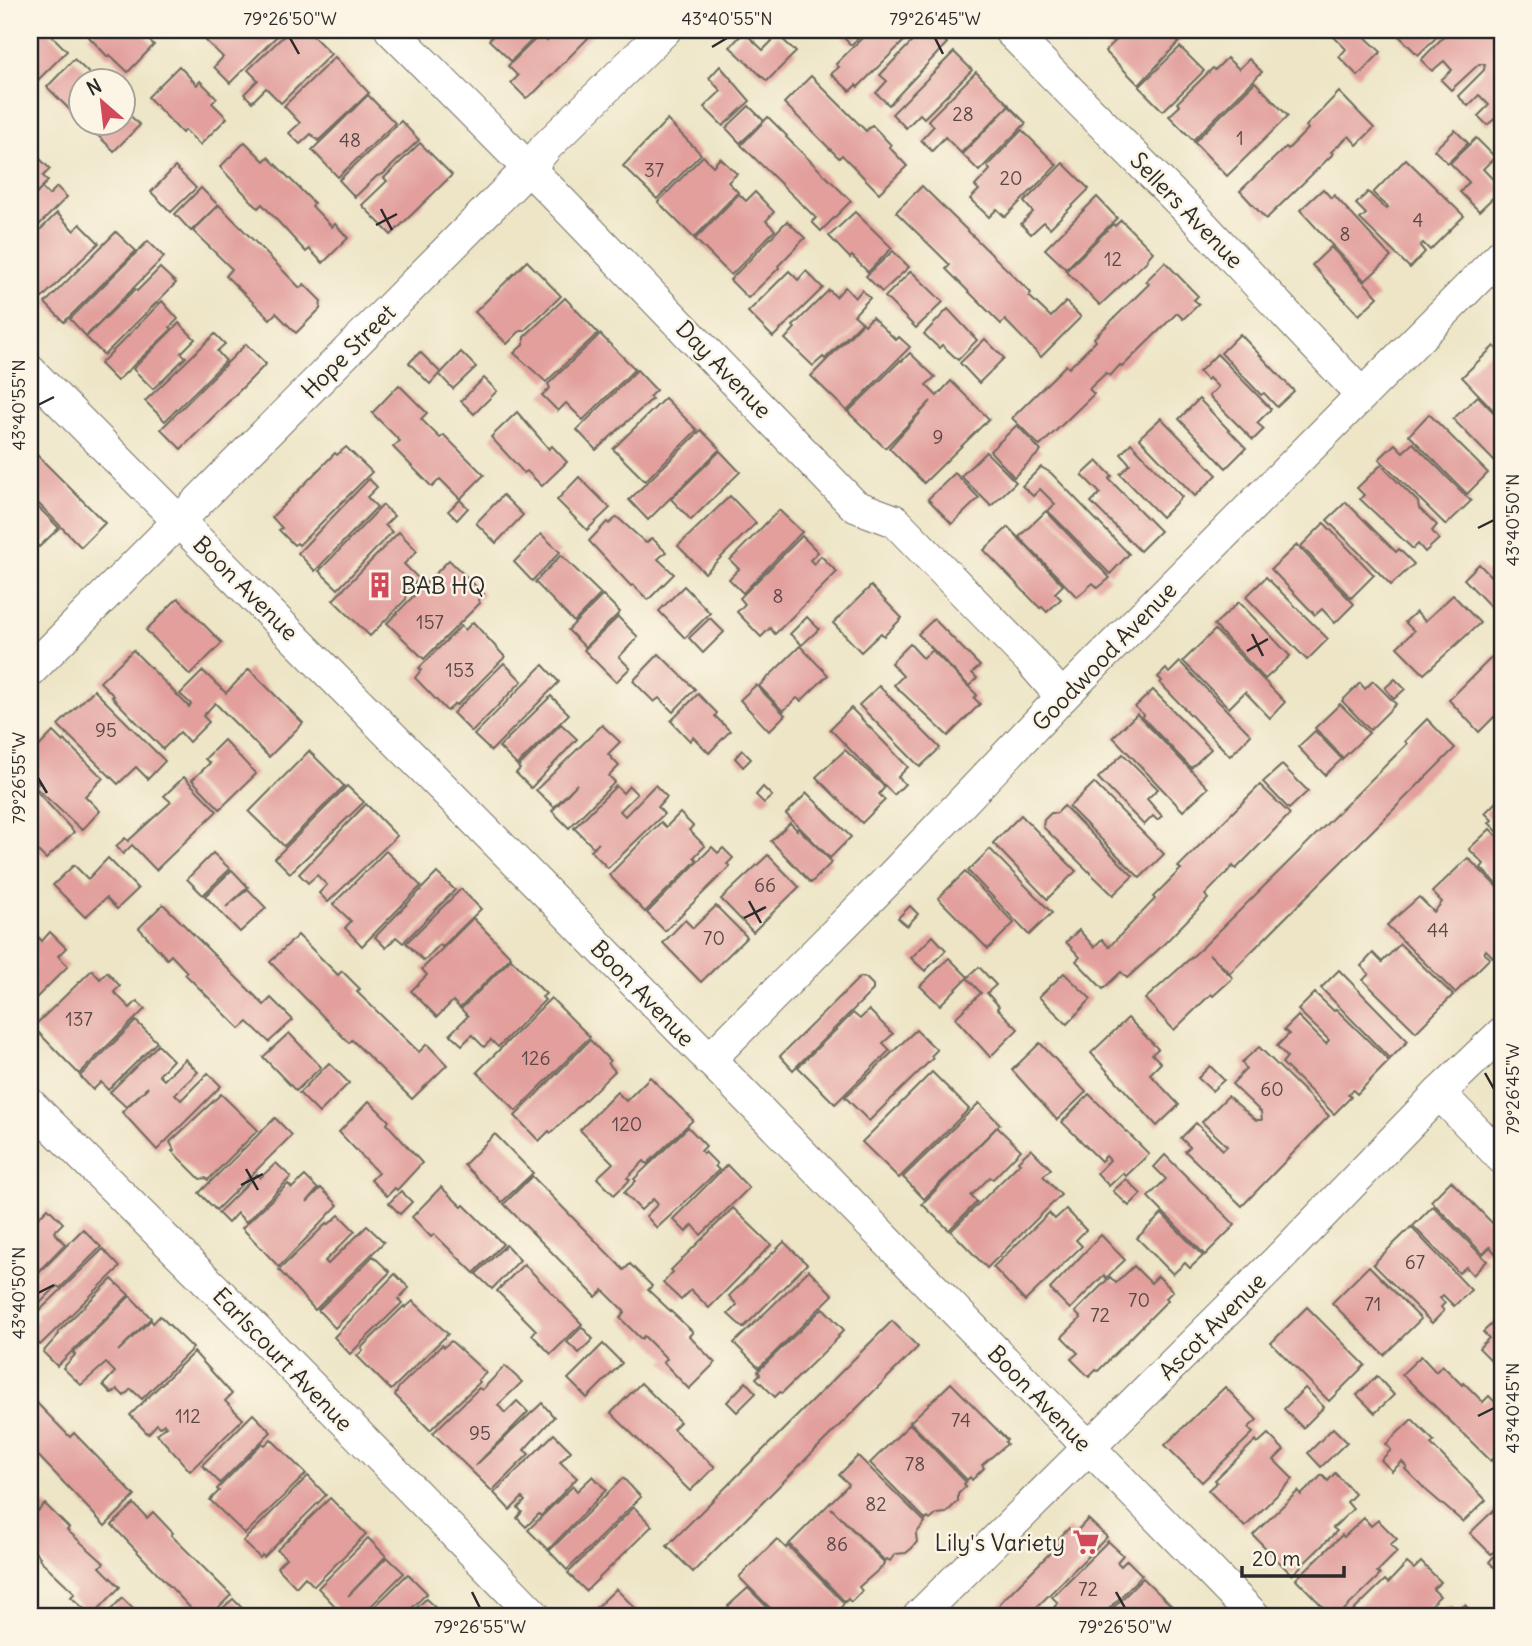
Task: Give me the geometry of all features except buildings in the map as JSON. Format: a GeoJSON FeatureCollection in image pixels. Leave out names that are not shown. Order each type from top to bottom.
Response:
{"type":"FeatureCollection","features":[{"type":"Feature","properties":{"kind":"street","name":"Day Avenue"},"geometry":{"type":"LineString","coordinates":[[391,30],[529,168],[855,506],[895,521],[1029,659],[1062,697]]}},
{"type":"Feature","properties":{"kind":"street","name":"Hope Street"},"geometry":{"type":"LineString","coordinates":[[30,671],[367,333],[529,168],[547,146],[665,30]]}},
{"type":"Feature","properties":{"kind":"street","name":"Sellers Avenue"},"geometry":{"type":"LineString","coordinates":[[1009,30],[1191,213],[1361,394]]}},
{"type":"Feature","properties":{"kind":"street","name":"Goodwood Avenue"},"geometry":{"type":"LineString","coordinates":[[709,1060],[894,874],[1062,697],[1502,254]]}},
{"type":"Feature","properties":{"kind":"street","name":"Boon Avenue"},"geometry":{"type":"LineString","coordinates":[[30,371],[299,640],[1254,1616]]}},
{"type":"Feature","properties":{"kind":"street","name":"Ascot Avenue"},"geometry":{"type":"LineString","coordinates":[[919,1616],[1277,1261],[1439,1093],[1502,1033]]}},
{"type":"Feature","properties":{"kind":"street"},"geometry":{"type":"LineString","coordinates":[[1439,1093],[1502,1158]]}},
{"type":"Feature","properties":{"kind":"street","name":"Earlscourt Avenue"},"geometry":{"type":"LineString","coordinates":[[30,1104],[257,1331],[534,1616]]}},
{"type":"Feature","properties":{"kind":"place","name":"BAB HQ"},"geometry":{"type":"Point","coordinates":[380,585]}},
{"type":"Feature","properties":{"kind":"place","name":"Lily's Variety"},"geometry":{"type":"Point","coordinates":[1086,1542]}}]}
